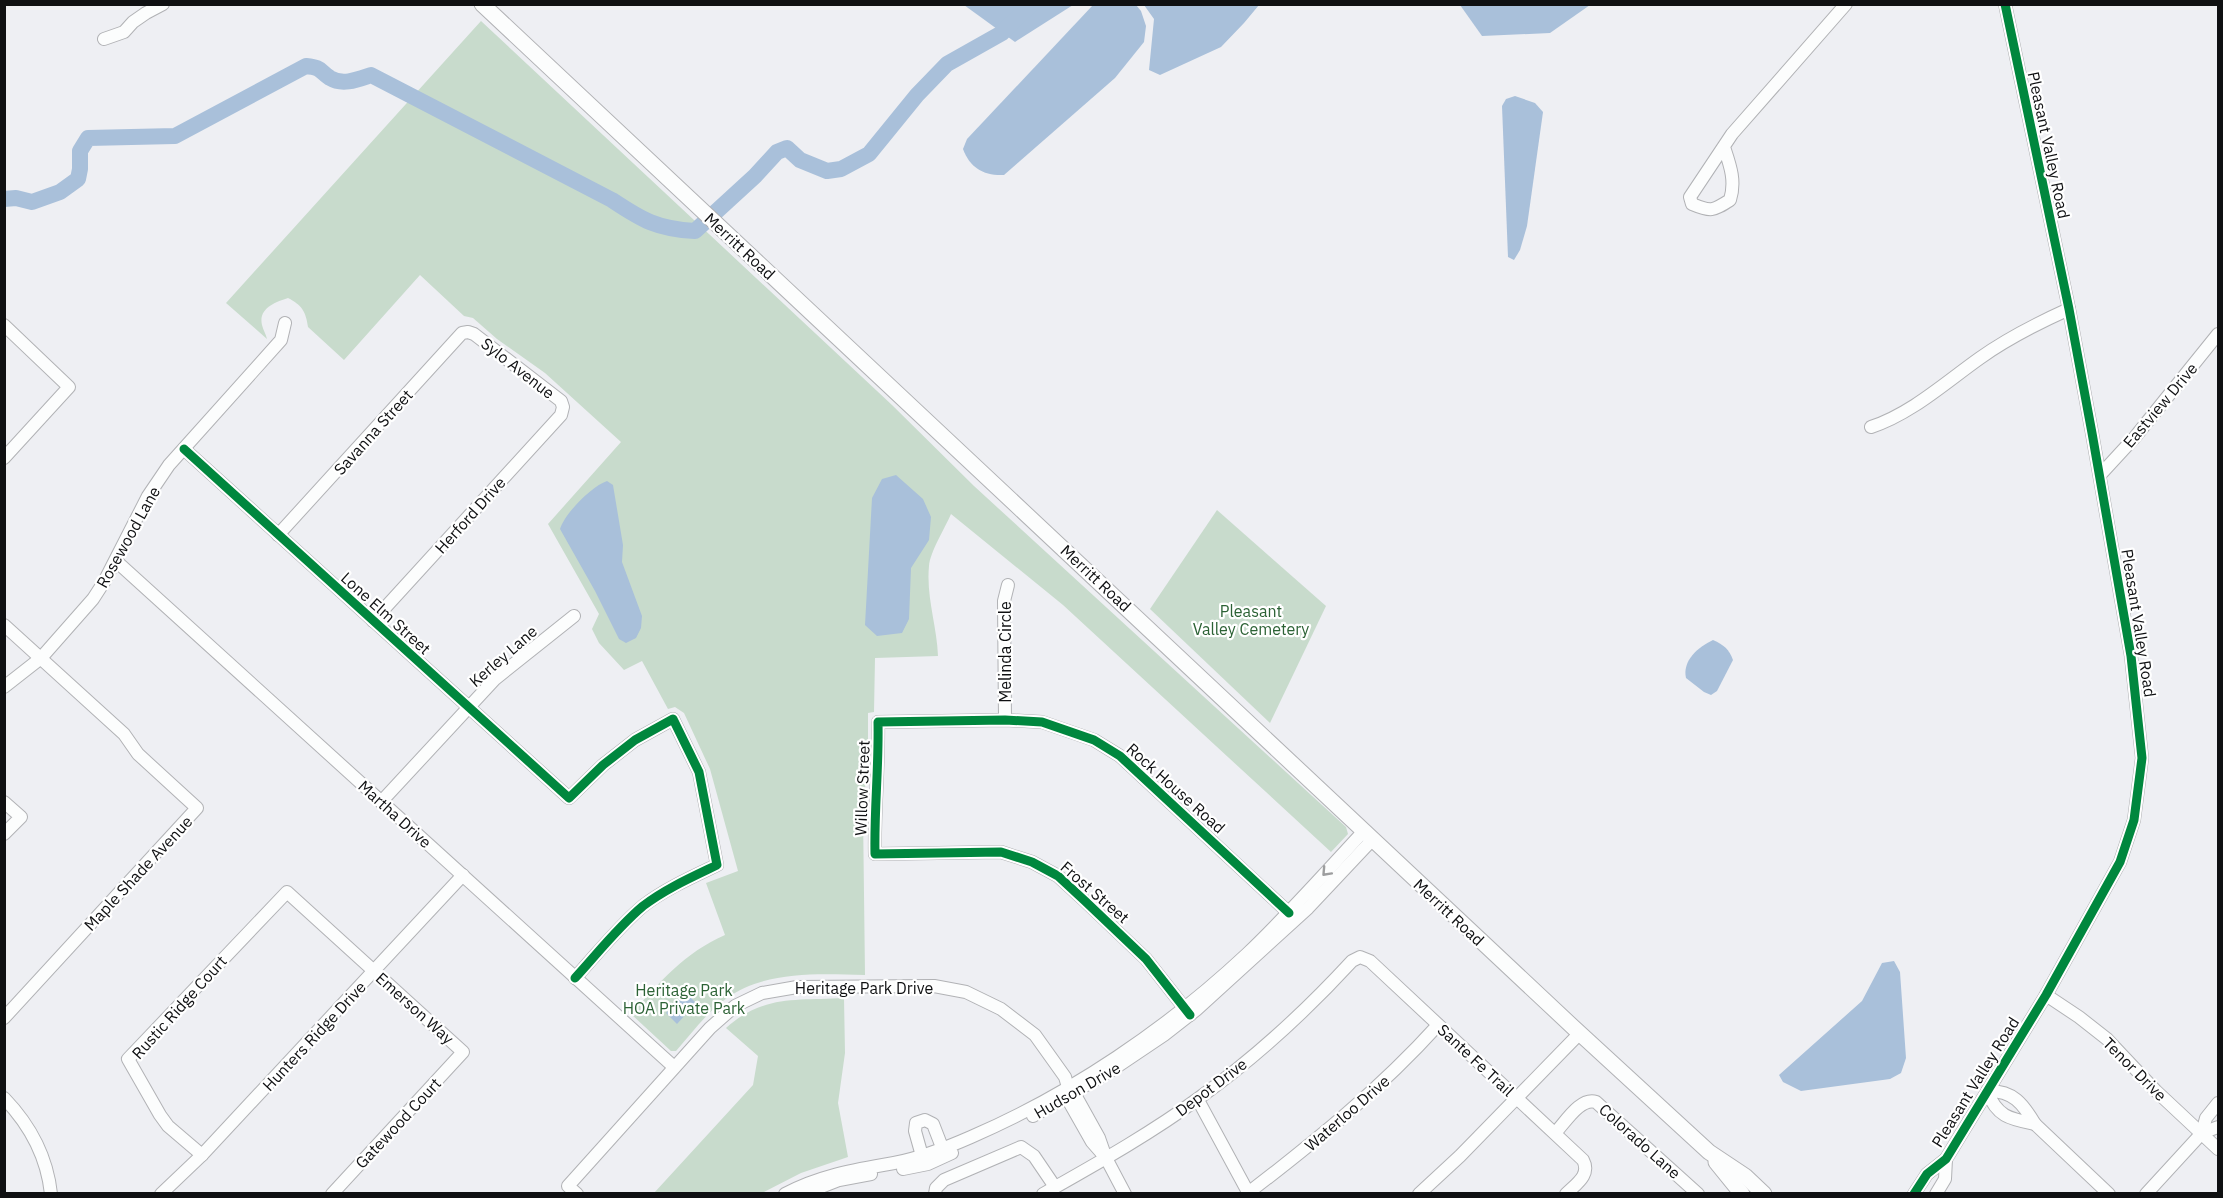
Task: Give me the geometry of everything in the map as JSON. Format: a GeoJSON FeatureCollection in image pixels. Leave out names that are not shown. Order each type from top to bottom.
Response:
{"type":"FeatureCollection","features":[{"type":"Feature","properties":{"kind":"main road","name":"Merritt Road"},"geometry":{"type":"LineString","coordinates":[[482,4],[1367,836],[1709,1152],[1745,1176],[1764,1194]]}},
{"type":"Feature","properties":{"kind":"main road","name":"Merritt Road"},"geometry":{"type":"LineString","coordinates":[[1709,1152],[1742,1194]]}},
{"type":"Feature","properties":{"kind":"street"},"geometry":{"type":"LineString","coordinates":[[104,39],[124,32],[133,22],[163,4]]}},
{"type":"Feature","properties":{"kind":"street"},"geometry":{"type":"LineString","coordinates":[[1724,147],[1734,187],[1730,200],[1719,207],[1706,210],[1692,204],[1690,197],[1732,135],[1846,4]]}},
{"type":"Feature","properties":{"kind":"street","name":"Pleasant Valley Road"},"geometry":{"type":"LineString","coordinates":[[1914,1194],[1927,1174],[1946,1159],[2046,995],[2120,862],[2134,820],[2142,758],[2131,656],[2100,475],[2005,4]]}},
{"type":"Feature","properties":{"kind":"street"},"geometry":{"type":"LineString","coordinates":[[1871,427],[1881,424],[1914,404],[2015,335],[2068,309]]}},
{"type":"Feature","properties":{"kind":"street","name":"Rosewood Lane"},"geometry":{"type":"LineString","coordinates":[[4,687],[41,658],[105,582],[148,496],[170,465],[281,340],[285,323]]}},
{"type":"Feature","properties":{"kind":"street"},"geometry":{"type":"LineString","coordinates":[[4,325],[69,387],[4,458]]}},
{"type":"Feature","properties":{"kind":"street","name":"Sylo Avenue"},"geometry":{"type":"LineString","coordinates":[[468,332],[561,401],[564,407]]}},
{"type":"Feature","properties":{"kind":"street","name":"Savanna Street"},"geometry":{"type":"LineString","coordinates":[[278,535],[462,333],[468,332]]}},
{"type":"Feature","properties":{"kind":"street","name":"Eastview Drive"},"geometry":{"type":"LineString","coordinates":[[2100,475],[2135,437],[2218,334]]}},
{"type":"Feature","properties":{"kind":"street","name":"Herford Drive"},"geometry":{"type":"LineString","coordinates":[[373,621],[561,414],[564,407]]}},
{"type":"Feature","properties":{"kind":"street","name":"Lone Elm Street"},"geometry":{"type":"LineString","coordinates":[[184,449],[569,798],[603,765],[627,747],[673,719],[699,772],[717,865],[667,890],[644,906],[621,927],[575,978]]}},
{"type":"Feature","properties":{"kind":"street","name":"Martha Drive"},"geometry":{"type":"LineString","coordinates":[[116,561],[674,1067]]}},
{"type":"Feature","properties":{"kind":"street","name":"Melinda Circle"},"geometry":{"type":"LineString","coordinates":[[1005,720],[1004,601],[1008,585]]}},
{"type":"Feature","properties":{"kind":"street","name":"Kerley Lane"},"geometry":{"type":"LineString","coordinates":[[381,802],[495,679],[573,616]]}},
{"type":"Feature","properties":{"kind":"street"},"geometry":{"type":"LineString","coordinates":[[4,625],[41,658]]}},
{"type":"Feature","properties":{"kind":"street","name":"Maple Shade Avenue"},"geometry":{"type":"LineString","coordinates":[[4,1018],[197,808],[138,754],[124,734],[41,658]]}},
{"type":"Feature","properties":{"kind":"street","name":"Rock House Road"},"geometry":{"type":"LineString","coordinates":[[878,722],[1005,720],[1042,722],[1094,740],[1120,756],[1289,913]]}},
{"type":"Feature","properties":{"kind":"street","name":"Willow Street"},"geometry":{"type":"LineString","coordinates":[[875,854],[874,813],[879,767],[878,722]]}},
{"type":"Feature","properties":{"kind":"street"},"geometry":{"type":"LineString","coordinates":[[4,802],[21,817],[4,834]]}},
{"type":"Feature","properties":{"kind":"street","name":"Hudson Drive"},"geometry":{"type":"LineString","coordinates":[[803,1194],[840,1180],[944,1153],[1019,1114],[1069,1093],[1119,1056],[1188,1011],[1308,908],[1367,836]]}},
{"type":"Feature","properties":{"kind":"street","name":"Hudson Drive"},"geometry":{"type":"LineString","coordinates":[[1188,1011],[1367,836]]}},
{"type":"Feature","properties":{"kind":"street","name":"Frost Street"},"geometry":{"type":"LineString","coordinates":[[875,854],[1001,852],[1032,862],[1058,876],[1146,959],[1188,1011]]}},
{"type":"Feature","properties":{"kind":"street","name":"Hunters Ridge Drive"},"geometry":{"type":"LineString","coordinates":[[161,1194],[202,1155],[463,875]]}},
{"type":"Feature","properties":{"kind":"street","name":"Emerson Way"},"geometry":{"type":"LineString","coordinates":[[286,892],[463,1052]]}},
{"type":"Feature","properties":{"kind":"street","name":"Rustic Ridge Court"},"geometry":{"type":"LineString","coordinates":[[202,1155],[160,1115],[128,1059],[286,892]]}},
{"type":"Feature","properties":{"kind":"street","name":"Sante Fe Trail"},"geometry":{"type":"LineString","coordinates":[[1360,957],[1370,961],[1583,1160],[1586,1169],[1582,1179],[1566,1194]]}},
{"type":"Feature","properties":{"kind":"street","name":"Depot Drive"},"geometry":{"type":"LineString","coordinates":[[1049,1190],[1106,1158],[1198,1100],[1300,1015],[1352,962],[1360,957]]}},
{"type":"Feature","properties":{"kind":"street","name":"Heritage Park Drive"},"geometry":{"type":"LineString","coordinates":[[577,1194],[568,1186],[710,1028],[735,1006],[762,993],[797,987],[934,986],[966,992],[1000,1009],[1035,1035],[1065,1077],[1069,1093],[1092,1142],[1106,1158],[1125,1194]]}},
{"type":"Feature","properties":{"kind":"street","name":"Tenor Drive"},"geometry":{"type":"LineString","coordinates":[[2046,995],[2107,1039],[2144,1079],[2218,1149]]}},
{"type":"Feature","properties":{"kind":"street","name":"Waterloo Drive"},"geometry":{"type":"LineString","coordinates":[[1248,1193],[1350,1113],[1438,1025]]}},
{"type":"Feature","properties":{"kind":"street"},"geometry":{"type":"LineString","coordinates":[[1419,1194],[1460,1156],[1516,1097],[1525,1081],[1577,1030]]}},
{"type":"Feature","properties":{"kind":"street","name":"Gatewood Court"},"geometry":{"type":"LineString","coordinates":[[332,1194],[463,1052]]}},
{"type":"Feature","properties":{"kind":"street"},"geometry":{"type":"LineString","coordinates":[[2035,1124],[2015,1120],[1999,1112],[1987,1091],[2001,1091],[2016,1098],[2025,1107],[2035,1124],[2109,1194]]}},
{"type":"Feature","properties":{"kind":"street"},"geometry":{"type":"LineString","coordinates":[[4,1098],[19,1113],[39,1145],[49,1174],[51,1194]]}},
{"type":"Feature","properties":{"kind":"street"},"geometry":{"type":"LineString","coordinates":[[1198,1100],[1248,1193]]}},
{"type":"Feature","properties":{"kind":"street","name":"Colorado Lane"},"geometry":{"type":"LineString","coordinates":[[1555,1134],[1581,1105],[1591,1100],[1596,1102],[1698,1194]]}},
{"type":"Feature","properties":{"kind":"street"},"geometry":{"type":"LineString","coordinates":[[2202,1133],[2206,1118],[2218,1103]]}},
{"type":"Feature","properties":{"kind":"street"},"geometry":{"type":"LineString","coordinates":[[924,1160],[915,1131],[916,1123],[925,1120],[933,1124],[944,1153]]}},
{"type":"Feature","properties":{"kind":"street"},"geometry":{"type":"LineString","coordinates":[[2146,1194],[2202,1133],[2218,1127]]}},
{"type":"Feature","properties":{"kind":"street"},"geometry":{"type":"LineString","coordinates":[[935,1191],[944,1180],[1021,1147],[1034,1156],[1049,1190]]}},
{"type":"Feature","properties":{"kind":"street","name":"Pleasant Valley Road"},"geometry":{"type":"LineString","coordinates":[[1936,1194],[1945,1179],[1946,1159]]}},
{"type":"Feature","properties":{"kind":"street","name":"Hudson Drive"},"geometry":{"type":"LineString","coordinates":[[785,1194],[807,1182],[851,1169],[924,1160]]}},
{"type":"Feature","properties":{"kind":"green space","name":"Heritage Park HOA Private Park"},"geometry":{"type":"Polygon","coordinates":[[[481,21],[892,405],[974,486],[1346,827],[1348,834],[1331,852],[1063,605],[951,514],[935,547],[929,566],[929,589],[938,656],[875,658],[874,712],[868,713],[868,755],[863,813],[865,975],[812,974],[759,982],[727,998],[700,1023],[676,1051],[671,1051],[631,1014],[685,959],[725,935],[706,883],[738,871],[710,769],[684,713],[675,707],[668,709],[642,661],[624,670],[599,643],[592,629],[599,614],[548,524],[621,442],[545,373],[497,339],[473,318],[464,316],[420,275],[344,360],[308,327],[302,310],[297,303],[288,298],[265,310],[261,319],[267,339],[226,303],[481,21]]]}},
{"type":"Feature","properties":{"kind":"green space","name":"Pleasant Valley Cemetery"},"geometry":{"type":"Polygon","coordinates":[[[1217,510],[1326,606],[1270,723],[1150,609],[1217,510]]]}},
{"type":"Feature","properties":{"kind":"green space"},"geometry":{"type":"Polygon","coordinates":[[[844,998],[845,1053],[838,1103],[848,1157],[801,1173],[762,1193],[654,1193],[753,1085],[758,1056],[726,1028],[754,1009],[768,1004],[782,1001],[844,998]]]}},
{"type":"Feature","properties":{"kind":"water"},"geometry":{"type":"Polygon","coordinates":[[[964,5],[1073,5],[1015,42],[964,5]]]}},
{"type":"Feature","properties":{"kind":"water"},"geometry":{"type":"Polygon","coordinates":[[[1093,5],[1136,5],[1141,11],[1146,26],[1144,42],[1115,78],[1004,175],[979,170],[966,156],[963,149],[967,139],[1093,5]]]}},
{"type":"Feature","properties":{"kind":"water"},"geometry":{"type":"Polygon","coordinates":[[[1144,5],[1259,5],[1221,47],[1160,75],[1149,70],[1154,19],[1144,5]]]}},
{"type":"Feature","properties":{"kind":"water"},"geometry":{"type":"Polygon","coordinates":[[[1460,5],[1590,5],[1550,33],[1482,36],[1460,5]]]}},
{"type":"Feature","properties":{"kind":"water"},"geometry":{"type":"Polygon","coordinates":[[[1515,96],[1535,103],[1543,112],[1527,226],[1520,250],[1514,260],[1508,257],[1502,106],[1506,99],[1515,96]]]}},
{"type":"Feature","properties":{"kind":"water"},"geometry":{"type":"Polygon","coordinates":[[[896,475],[923,499],[931,517],[929,540],[911,568],[909,619],[902,633],[877,636],[865,625],[872,498],[882,479],[896,475]]]}},
{"type":"Feature","properties":{"kind":"water"},"geometry":{"type":"Polygon","coordinates":[[[607,481],[613,485],[623,545],[622,562],[642,616],[641,628],[636,638],[626,643],[619,639],[560,529],[567,515],[580,501],[594,488],[607,481]]]}},
{"type":"Feature","properties":{"kind":"water"},"geometry":{"type":"Polygon","coordinates":[[[1713,640],[1726,648],[1733,660],[1717,691],[1711,695],[1686,678],[1685,672],[1692,655],[1713,640]]]}},
{"type":"Feature","properties":{"kind":"water"},"geometry":{"type":"Polygon","coordinates":[[[1894,961],[1900,972],[1906,1058],[1901,1073],[1890,1079],[1801,1091],[1783,1082],[1779,1075],[1862,1001],[1882,963],[1894,961]]]}},
{"type":"Feature","properties":{"kind":"water"},"geometry":{"type":"Polygon","coordinates":[[[685,992],[696,1003],[677,1024],[666,1013],[685,992]]]}},
{"type":"Feature","properties":{"kind":"waterway"},"geometry":{"type":"LineString","coordinates":[[4,199],[16,198],[32,202],[60,192],[78,179],[80,151],[88,138],[175,136],[306,66],[318,69],[330,78],[340,81],[351,81],[371,75],[612,200],[641,218],[660,226],[695,231],[755,176],[777,152],[787,148],[800,160],[827,171],[841,169],[869,154],[917,95],[947,64],[1002,33],[1031,4]]}},
{"type":"Feature","properties":{"kind":"cycle path"},"geometry":{"type":"LineString","coordinates":[[1914,1194],[1927,1174],[1946,1159],[2046,995],[2120,862],[2134,820],[2142,758],[2131,656],[2092,433],[2069,309],[2005,4]]}},
{"type":"Feature","properties":{"kind":"cycle path"},"geometry":{"type":"LineString","coordinates":[[184,449],[569,798],[603,765],[635,740],[673,719],[699,772],[717,865],[669,889],[643,906],[575,978]]}},
{"type":"Feature","properties":{"kind":"cycle path"},"geometry":{"type":"LineString","coordinates":[[1190,1015],[1146,959],[1058,876],[1032,862],[1001,852],[875,854],[878,722],[1005,720],[1042,722],[1094,740],[1120,756],[1289,913]]}}]}
